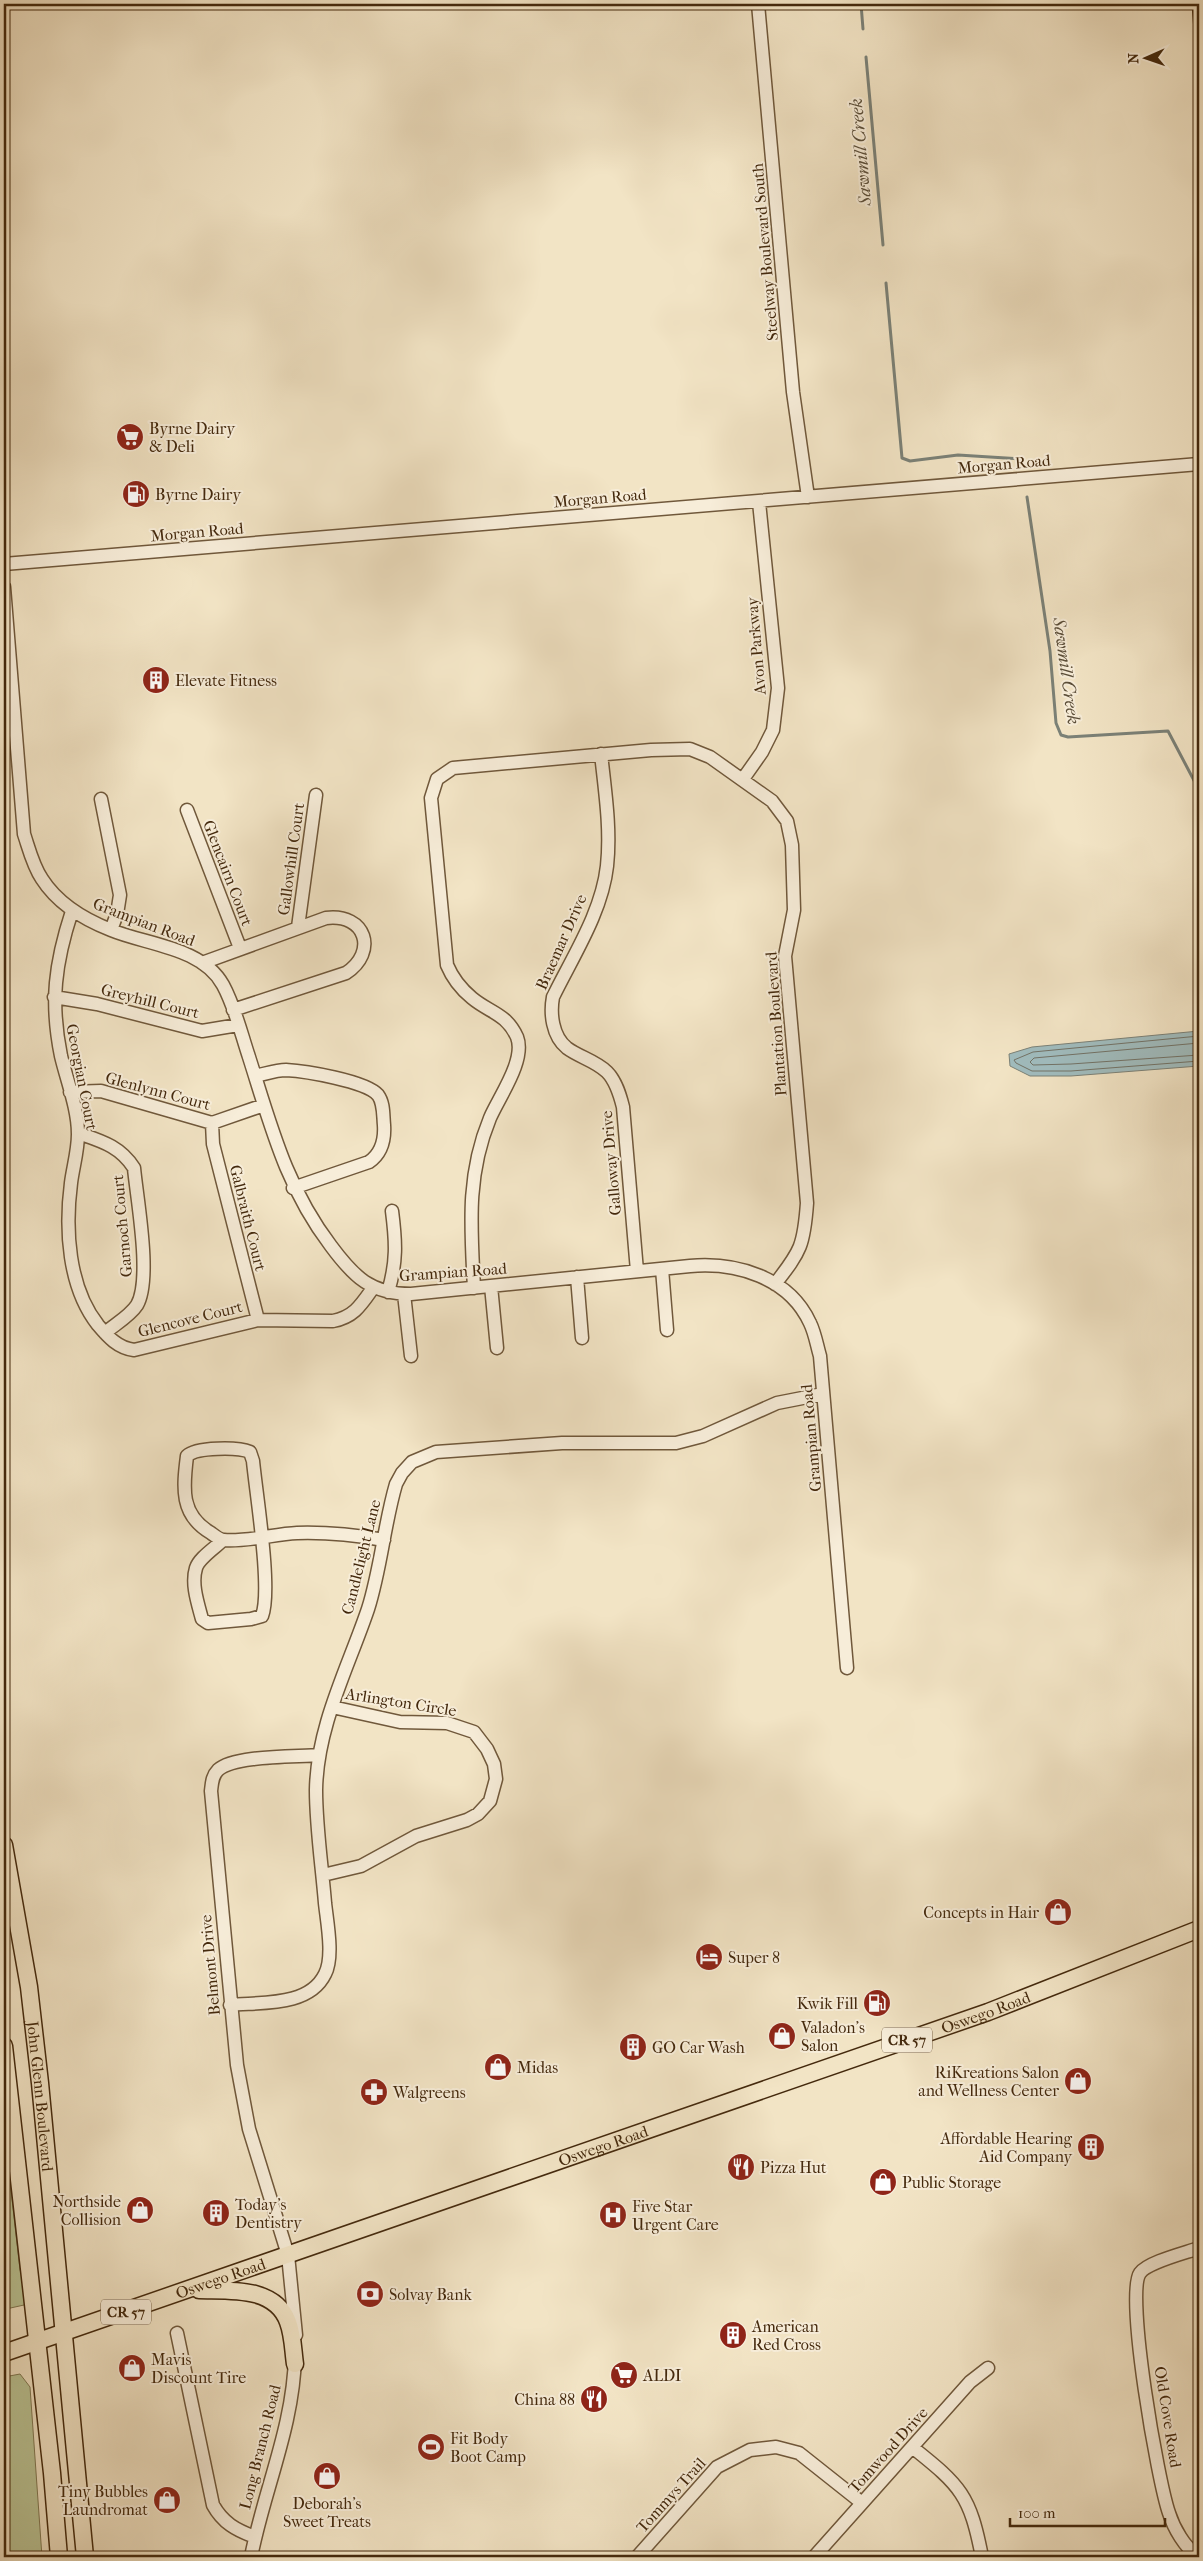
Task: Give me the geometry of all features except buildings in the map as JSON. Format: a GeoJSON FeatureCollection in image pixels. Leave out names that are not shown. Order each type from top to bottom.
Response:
{"type":"FeatureCollection","features":[{"type":"Feature","properties":{"kind":"main road","name":"John Glenn Boulevard"},"geometry":{"type":"LineString","coordinates":[[4,1845],[29,1987],[59,2263],[63,2334],[77,2454],[85,2557]]}},
{"type":"Feature","properties":{"kind":"main road","name":"Oswego Road"},"geometry":{"type":"LineString","coordinates":[[4,2353],[988,2012],[1199,1928]]}},
{"type":"Feature","properties":{"kind":"main road","name":"John Glenn Boulevard"},"geometry":{"type":"LineString","coordinates":[[4,2046],[52,2473],[58,2557]]}},
{"type":"Feature","properties":{"kind":"main road"},"geometry":{"type":"LineString","coordinates":[[189,2290],[251,2293],[268,2298],[281,2308],[288,2320],[295,2364]]}},
{"type":"Feature","properties":{"kind":"street","name":"Steelway Boulevard South"},"geometry":{"type":"LineString","coordinates":[[758,4],[793,392],[808,497]]}},
{"type":"Feature","properties":{"kind":"street","name":"Morgan Road"},"geometry":{"type":"LineString","coordinates":[[4,564],[1199,464]]}},
{"type":"Feature","properties":{"kind":"street","name":"Avon Parkway"},"geometry":{"type":"LineString","coordinates":[[743,779],[762,752],[773,730],[778,688],[759,502]]}},
{"type":"Feature","properties":{"kind":"street","name":"Grampian Road"},"geometry":{"type":"LineString","coordinates":[[4,587],[24,834],[42,880],[60,901],[72,911],[111,930],[189,955],[212,971],[223,985],[233,1010],[293,1188],[319,1231],[338,1256],[372,1288],[404,1294],[637,1271],[727,1266],[746,1270],[775,1284],[797,1303],[810,1323],[820,1356],[847,1668]]}},
{"type":"Feature","properties":{"kind":"street","name":"Plantation Boulevard"},"geometry":{"type":"LineString","coordinates":[[474,1288],[470,1212],[475,1169],[489,1120],[520,1051],[517,1037],[500,1014],[472,999],[458,984],[447,964],[431,798],[434,784],[446,771],[476,765],[601,754],[690,750],[710,757],[772,800],[781,811],[790,830],[794,901],[786,956],[807,1203],[804,1238],[799,1251],[775,1284]]}},
{"type":"Feature","properties":{"kind":"street","name":"Braemar Drive"},"geometry":{"type":"LineString","coordinates":[[553,1023],[551,1010],[553,997],[598,904],[607,866],[607,816],[601,754]]}},
{"type":"Feature","properties":{"kind":"street","name":"Gallowhill Court"},"geometry":{"type":"LineString","coordinates":[[298,927],[316,795]]}},
{"type":"Feature","properties":{"kind":"street"},"geometry":{"type":"LineString","coordinates":[[101,799],[120,895],[117,914],[111,930]]}},
{"type":"Feature","properties":{"kind":"street","name":"Glencairn Court"},"geometry":{"type":"LineString","coordinates":[[186,810],[240,948]]}},
{"type":"Feature","properties":{"kind":"street","name":"Georgian Court"},"geometry":{"type":"LineString","coordinates":[[72,911],[62,944],[54,997],[55,1022],[78,1133],[68,1208],[69,1240],[80,1292],[89,1314],[105,1333]]}},
{"type":"Feature","properties":{"kind":"street"},"geometry":{"type":"LineString","coordinates":[[202,963],[298,927],[337,917],[346,918],[361,930],[364,940],[363,953],[353,969],[346,973],[233,1010]]}},
{"type":"Feature","properties":{"kind":"street","name":"Greyhill Court"},"geometry":{"type":"LineString","coordinates":[[54,997],[97,1004],[202,1032],[238,1025]]}},
{"type":"Feature","properties":{"kind":"street","name":"Galloway Drive"},"geometry":{"type":"LineString","coordinates":[[553,1023],[566,1047],[601,1067],[608,1073],[619,1091],[623,1107],[637,1271]]}},
{"type":"Feature","properties":{"kind":"street"},"geometry":{"type":"LineString","coordinates":[[255,1076],[283,1070],[297,1071],[365,1086],[379,1096],[382,1103],[384,1131],[378,1156],[369,1162],[293,1188]]}},
{"type":"Feature","properties":{"kind":"street","name":"Glenlynn Court"},"geometry":{"type":"LineString","coordinates":[[70,1092],[101,1091],[212,1123],[264,1105]]}},
{"type":"Feature","properties":{"kind":"street","name":"Galbraith Court"},"geometry":{"type":"LineString","coordinates":[[212,1123],[213,1144],[258,1320]]}},
{"type":"Feature","properties":{"kind":"street","name":"Garnoch Court"},"geometry":{"type":"LineString","coordinates":[[78,1133],[112,1145],[125,1155],[134,1168],[144,1274],[143,1293],[135,1308],[105,1333]]}},
{"type":"Feature","properties":{"kind":"street"},"geometry":{"type":"LineString","coordinates":[[388,1292],[395,1268],[396,1247],[392,1211]]}},
{"type":"Feature","properties":{"kind":"street"},"geometry":{"type":"LineString","coordinates":[[662,1269],[667,1330]]}},
{"type":"Feature","properties":{"kind":"street"},"geometry":{"type":"LineString","coordinates":[[577,1277],[582,1338]]}},
{"type":"Feature","properties":{"kind":"street"},"geometry":{"type":"LineString","coordinates":[[491,1286],[497,1348]]}},
{"type":"Feature","properties":{"kind":"street","name":"Glencove Court"},"geometry":{"type":"LineString","coordinates":[[105,1333],[125,1349],[134,1350],[258,1320],[343,1320],[360,1307],[372,1288]]}},
{"type":"Feature","properties":{"kind":"street"},"geometry":{"type":"LineString","coordinates":[[404,1294],[412,1356]]}},
{"type":"Feature","properties":{"kind":"street","name":"Candlelight Lane"},"geometry":{"type":"LineString","coordinates":[[230,2005],[294,1999],[308,1993],[317,1986],[326,1974],[329,1962],[316,1790],[319,1755],[332,1707],[368,1608],[396,1484],[402,1473],[417,1458],[436,1452],[562,1443],[676,1443],[703,1436],[777,1403],[823,1394]]}},
{"type":"Feature","properties":{"kind":"street"},"geometry":{"type":"LineString","coordinates":[[223,1540],[196,1568],[196,1598],[202,1619],[208,1623],[251,1619],[262,1616],[266,1607],[266,1592],[261,1537],[253,1461],[250,1452],[242,1448],[197,1450],[187,1456],[184,1480],[186,1501],[196,1524],[223,1540],[261,1537],[332,1533],[384,1540]]}},
{"type":"Feature","properties":{"kind":"street","name":"Arlington Circle"},"geometry":{"type":"LineString","coordinates":[[323,1875],[361,1866],[416,1836],[467,1820],[478,1814],[490,1801],[496,1779],[494,1764],[487,1748],[474,1732],[448,1723],[400,1722],[332,1707]]}},
{"type":"Feature","properties":{"kind":"street","name":"Belmont Drive"},"geometry":{"type":"LineString","coordinates":[[288,2255],[249,2128],[237,2065],[211,1792],[213,1776],[219,1768],[233,1763],[319,1755]]}},
{"type":"Feature","properties":{"kind":"street","name":"Old Cove Road"},"geometry":{"type":"LineString","coordinates":[[1198,2557],[1176,2530],[1169,2514],[1155,2452],[1145,2389],[1136,2306],[1136,2282],[1140,2273],[1148,2267],[1199,2248]]}},
{"type":"Feature","properties":{"kind":"street","name":"Long Branch Road"},"geometry":{"type":"LineString","coordinates":[[251,2557],[285,2429],[295,2364],[296,2321],[288,2255]]}},
{"type":"Feature","properties":{"kind":"street"},"geometry":{"type":"LineString","coordinates":[[177,2333],[213,2505],[219,2517],[228,2525],[255,2537]]}},
{"type":"Feature","properties":{"kind":"street","name":"Tomwood Drive"},"geometry":{"type":"LineString","coordinates":[[814,2557],[970,2382],[988,2368]]}},
{"type":"Feature","properties":{"kind":"street","name":"Tommys Trail"},"geometry":{"type":"LineString","coordinates":[[637,2557],[717,2468],[750,2450],[776,2447],[799,2453],[862,2503]]}},
{"type":"Feature","properties":{"kind":"street"},"geometry":{"type":"LineString","coordinates":[[912,2447],[944,2474],[964,2496],[975,2520],[982,2557]]}},
{"type":"Feature","properties":{"kind":"green space"},"geometry":{"type":"Polygon","coordinates":[[[4,2129],[20,2270],[33,2303],[6,2309],[4,2302],[4,2129]]]}},
{"type":"Feature","properties":{"kind":"green space"},"geometry":{"type":"Polygon","coordinates":[[[20,2374],[30,2387],[42,2557],[4,2557],[4,2377],[20,2374]]]}},
{"type":"Feature","properties":{"kind":"water"},"geometry":{"type":"Polygon","coordinates":[[[1199,1031],[1199,1066],[1071,1076],[1030,1076],[1010,1066],[1009,1054],[1032,1047],[1199,1031]]]}},
{"type":"Feature","properties":{"kind":"waterway","name":"Sawmill Creek"},"geometry":{"type":"LineString","coordinates":[[861,4],[863,29]]}},
{"type":"Feature","properties":{"kind":"waterway","name":"Sawmill Creek"},"geometry":{"type":"LineString","coordinates":[[866,57],[883,245]]}},
{"type":"Feature","properties":{"kind":"waterway","name":"Sawmill Creek"},"geometry":{"type":"LineString","coordinates":[[886,283],[902,458],[910,461],[958,455],[1020,459]]}},
{"type":"Feature","properties":{"kind":"waterway","name":"Sawmill Creek"},"geometry":{"type":"LineString","coordinates":[[1027,497],[1050,651],[1056,723],[1061,735],[1068,737],[1168,731],[1199,790]]}},
{"type":"Feature","properties":{"kind":"railway"},"geometry":{"type":"LineString","coordinates":[[1194,4],[1197,44]]}},
{"type":"Feature","properties":{"kind":"place","name":"Byrne Dairy & Deli"},"geometry":{"type":"Point","coordinates":[130,437]}},
{"type":"Feature","properties":{"kind":"place","name":"Byrne Dairy"},"geometry":{"type":"Point","coordinates":[136,494]}},
{"type":"Feature","properties":{"kind":"place","name":"Elevate Fitness"},"geometry":{"type":"Point","coordinates":[156,680]}},
{"type":"Feature","properties":{"kind":"place","name":"Concepts in Hair"},"geometry":{"type":"Point","coordinates":[1058,1912]}},
{"type":"Feature","properties":{"kind":"place","name":"Super 8"},"geometry":{"type":"Point","coordinates":[709,1957]}},
{"type":"Feature","properties":{"kind":"place","name":"Kwik Fill"},"geometry":{"type":"Point","coordinates":[877,2003]}},
{"type":"Feature","properties":{"kind":"place","name":"Valadon's Salon"},"geometry":{"type":"Point","coordinates":[782,2036]}},
{"type":"Feature","properties":{"kind":"place","name":"GO Car Wash"},"geometry":{"type":"Point","coordinates":[633,2047]}},
{"type":"Feature","properties":{"kind":"place","name":"Midas"},"geometry":{"type":"Point","coordinates":[498,2067]}},
{"type":"Feature","properties":{"kind":"place","name":"RiKreations Salon and Wellness Center"},"geometry":{"type":"Point","coordinates":[1078,2081]}},
{"type":"Feature","properties":{"kind":"place","name":"Walgreens"},"geometry":{"type":"Point","coordinates":[374,2092]}},
{"type":"Feature","properties":{"kind":"place","name":"Affordable Hearing Aid Company"},"geometry":{"type":"Point","coordinates":[1091,2147]}},
{"type":"Feature","properties":{"kind":"place","name":"Pizza Hut"},"geometry":{"type":"Point","coordinates":[741,2167]}},
{"type":"Feature","properties":{"kind":"place","name":"Public Storage"},"geometry":{"type":"Point","coordinates":[883,2182]}},
{"type":"Feature","properties":{"kind":"place","name":"Northside Collision"},"geometry":{"type":"Point","coordinates":[140,2210]}},
{"type":"Feature","properties":{"kind":"place","name":"Today's Dentistry"},"geometry":{"type":"Point","coordinates":[216,2213]}},
{"type":"Feature","properties":{"kind":"place","name":"Five Star Urgent Care"},"geometry":{"type":"Point","coordinates":[613,2215]}},
{"type":"Feature","properties":{"kind":"place","name":"Solvay Bank"},"geometry":{"type":"Point","coordinates":[370,2294]}},
{"type":"Feature","properties":{"kind":"place","name":"American Red Cross"},"geometry":{"type":"Point","coordinates":[733,2335]}},
{"type":"Feature","properties":{"kind":"place","name":"Mavis Discount Tire"},"geometry":{"type":"Point","coordinates":[132,2368]}},
{"type":"Feature","properties":{"kind":"place","name":"ALDI"},"geometry":{"type":"Point","coordinates":[624,2375]}},
{"type":"Feature","properties":{"kind":"place","name":"China 88"},"geometry":{"type":"Point","coordinates":[594,2399]}},
{"type":"Feature","properties":{"kind":"place","name":"Fit Body Boot Camp"},"geometry":{"type":"Point","coordinates":[431,2447]}},
{"type":"Feature","properties":{"kind":"place","name":"Deborah’s Sweet Treats"},"geometry":{"type":"Point","coordinates":[327,2476]}},
{"type":"Feature","properties":{"kind":"place","name":"Tiny Bubbles Laundromat"},"geometry":{"type":"Point","coordinates":[167,2500]}}]}
